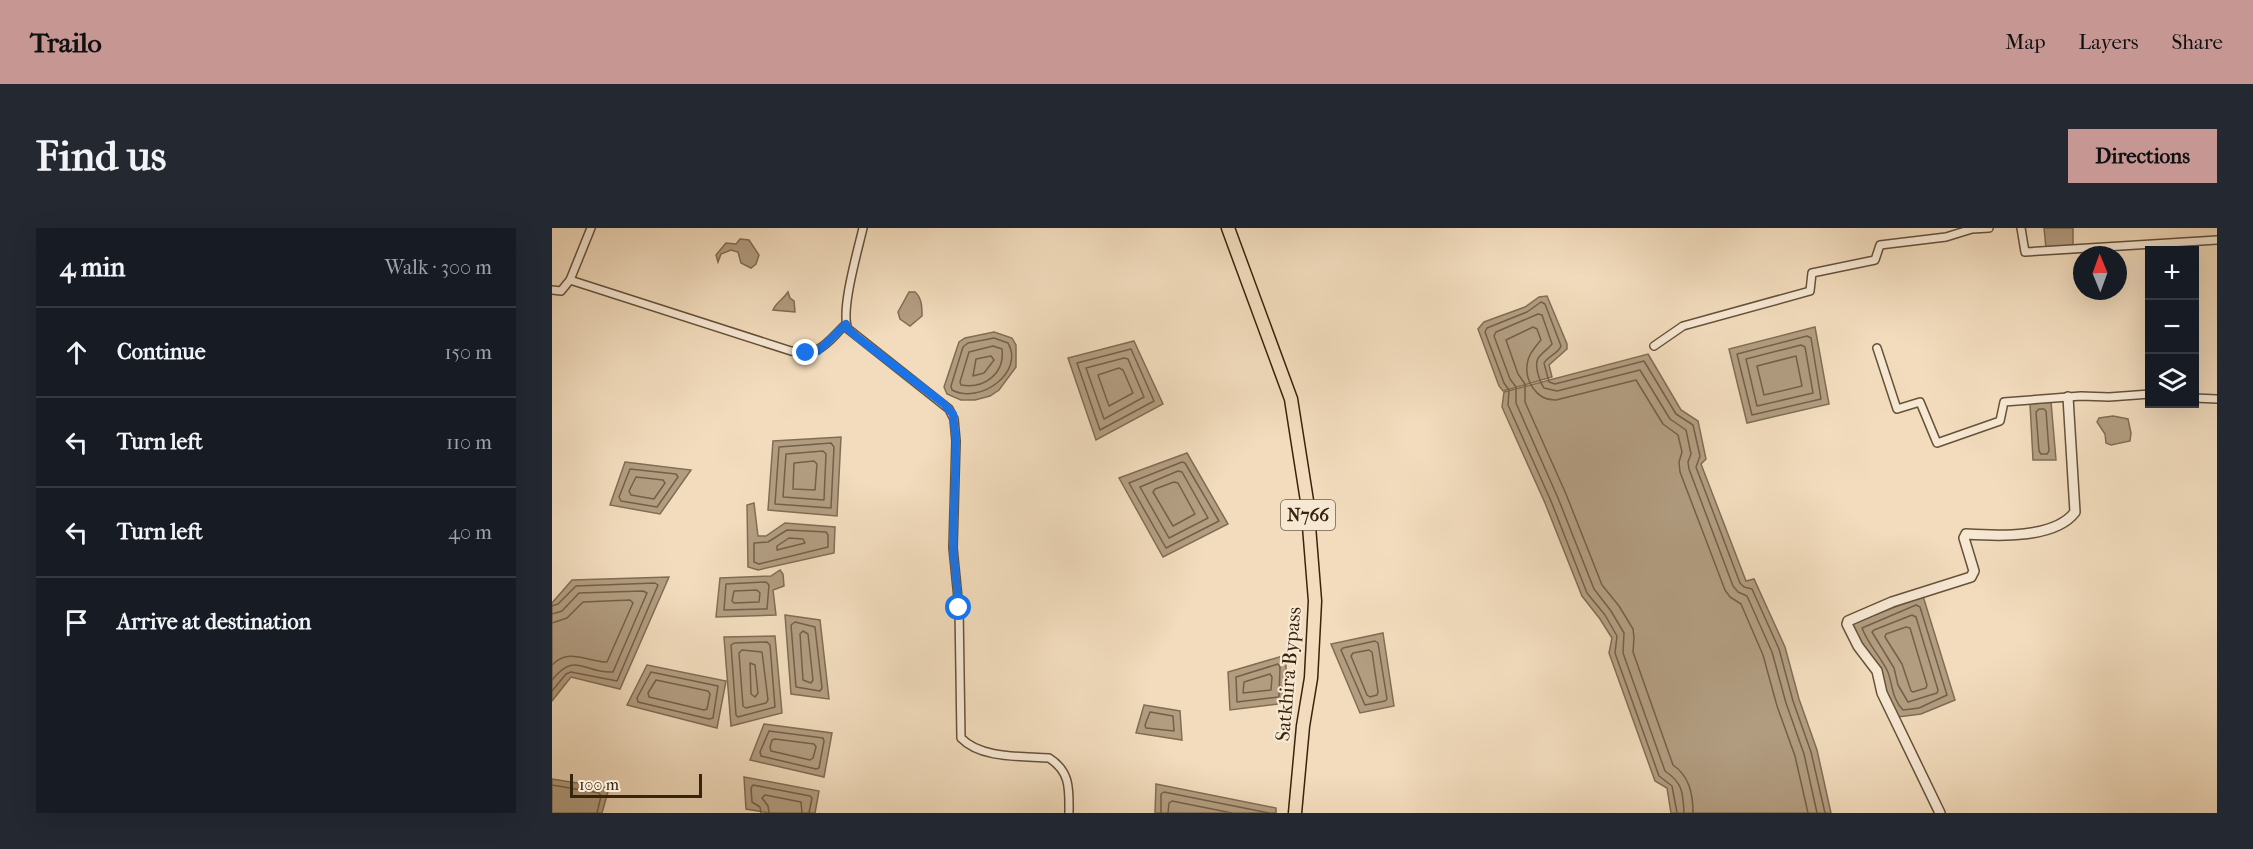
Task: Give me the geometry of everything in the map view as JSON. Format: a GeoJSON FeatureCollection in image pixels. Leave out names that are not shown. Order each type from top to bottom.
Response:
{"type":"FeatureCollection","features":[{"type":"Feature","properties":{"kind":"highway","name":"Satkhira Bypass"},"geometry":{"type":"LineString","coordinates":[[1228,228],[1291,399],[1307,501],[1315,601],[1311,678],[1303,726],[1295,813]]}},
{"type":"Feature","properties":{"kind":"street"},"geometry":{"type":"LineString","coordinates":[[552,290],[561,291],[570,280],[591,228]]}},
{"type":"Feature","properties":{"kind":"street"},"geometry":{"type":"LineString","coordinates":[[863,228],[847,303],[846,324],[848,329],[949,409],[954,419],[956,441],[953,548],[959,608],[961,738],[968,746],[988,752],[1049,758],[1057,763],[1063,769],[1069,786],[1069,813]]}},
{"type":"Feature","properties":{"kind":"street"},"geometry":{"type":"LineString","coordinates":[[1654,346],[1683,326],[1810,291],[1812,273],[1875,260],[1880,245],[1946,237],[1972,229],[1989,228]]}},
{"type":"Feature","properties":{"kind":"street"},"geometry":{"type":"LineString","coordinates":[[2021,228],[2025,252],[2217,240]]}},
{"type":"Feature","properties":{"kind":"street"},"geometry":{"type":"LineString","coordinates":[[570,280],[798,352],[818,351],[846,324]]}},
{"type":"Feature","properties":{"kind":"street"},"geometry":{"type":"LineString","coordinates":[[1877,348],[1897,409],[1920,402],[1937,443],[2000,421],[2004,402],[2145,394]]}},
{"type":"Feature","properties":{"kind":"street"},"geometry":{"type":"LineString","coordinates":[[1940,813],[1882,693],[1877,671],[1858,646],[1847,624],[1848,621],[1892,602],[1971,577],[1974,571],[1964,538],[1966,534],[2002,536],[2057,527],[2070,519],[2075,512],[2068,397]]}},
{"type":"Feature","properties":{"kind":"street"},"geometry":{"type":"LineString","coordinates":[[2199,398],[2217,399]]}},
{"type":"Feature","properties":{"kind":"water"},"geometry":{"type":"Polygon","coordinates":[[[2044,228],[2073,228],[2073,245],[2046,248],[2044,228]]]}},
{"type":"Feature","properties":{"kind":"water"},"geometry":{"type":"Polygon","coordinates":[[[740,239],[749,240],[759,255],[756,264],[751,268],[741,263],[738,252],[731,250],[721,254],[718,262],[716,255],[726,243],[736,244],[740,239]]]}},
{"type":"Feature","properties":{"kind":"water"},"geometry":{"type":"Polygon","coordinates":[[[788,292],[794,301],[795,312],[773,310],[776,305],[788,292]]]}},
{"type":"Feature","properties":{"kind":"water"},"geometry":{"type":"Polygon","coordinates":[[[909,292],[917,294],[922,309],[922,316],[910,326],[900,319],[898,312],[909,292]]]}},
{"type":"Feature","properties":{"kind":"water"},"geometry":{"type":"Polygon","coordinates":[[[1547,296],[1567,349],[1549,365],[1552,377],[1503,391],[1499,386],[1478,329],[1484,322],[1525,307],[1539,297],[1547,296]]]}},
{"type":"Feature","properties":{"kind":"water"},"geometry":{"type":"Polygon","coordinates":[[[1815,327],[1829,404],[1747,423],[1729,349],[1815,327]]]}},
{"type":"Feature","properties":{"kind":"water"},"geometry":{"type":"Polygon","coordinates":[[[994,332],[1012,338],[1016,345],[1016,367],[999,390],[990,396],[975,400],[961,400],[947,394],[944,387],[959,342],[965,338],[994,332]]]}},
{"type":"Feature","properties":{"kind":"water"},"geometry":{"type":"Polygon","coordinates":[[[1134,341],[1163,404],[1096,440],[1068,358],[1134,341]]]}},
{"type":"Feature","properties":{"kind":"water"},"geometry":{"type":"Polygon","coordinates":[[[1648,354],[1681,410],[1698,421],[1706,459],[1701,464],[1746,581],[1754,579],[1785,647],[1799,699],[1817,750],[1831,813],[1671,813],[1667,788],[1655,781],[1609,653],[1612,638],[1582,596],[1545,503],[1502,407],[1504,392],[1648,354]]]}},
{"type":"Feature","properties":{"kind":"water"},"geometry":{"type":"Polygon","coordinates":[[[2051,402],[2056,460],[2033,460],[2030,404],[2051,402]]]}},
{"type":"Feature","properties":{"kind":"water"},"geometry":{"type":"Polygon","coordinates":[[[2113,416],[2128,419],[2130,441],[2111,445],[2106,443],[2105,434],[2097,422],[2099,418],[2113,416]]]}},
{"type":"Feature","properties":{"kind":"water"},"geometry":{"type":"Polygon","coordinates":[[[841,437],[837,516],[768,510],[773,441],[841,437]]]}},
{"type":"Feature","properties":{"kind":"water"},"geometry":{"type":"Polygon","coordinates":[[[1187,453],[1228,524],[1163,557],[1119,478],[1187,453]]]}},
{"type":"Feature","properties":{"kind":"water"},"geometry":{"type":"Polygon","coordinates":[[[625,462],[691,470],[660,514],[610,505],[625,462]]]}},
{"type":"Feature","properties":{"kind":"water"},"geometry":{"type":"Polygon","coordinates":[[[754,503],[758,536],[766,536],[785,523],[835,527],[834,553],[758,570],[748,567],[747,505],[754,503]]]}},
{"type":"Feature","properties":{"kind":"water"},"geometry":{"type":"Polygon","coordinates":[[[780,570],[783,574],[784,586],[773,590],[776,615],[716,617],[720,578],[771,576],[780,570]]]}},
{"type":"Feature","properties":{"kind":"water"},"geometry":{"type":"Polygon","coordinates":[[[669,577],[620,689],[571,677],[552,701],[552,603],[572,580],[669,577]]]}},
{"type":"Feature","properties":{"kind":"water"},"geometry":{"type":"Polygon","coordinates":[[[1923,596],[1955,700],[1921,714],[1898,717],[1852,624],[1923,596]]]}},
{"type":"Feature","properties":{"kind":"water"},"geometry":{"type":"Polygon","coordinates":[[[785,615],[820,620],[829,699],[791,694],[785,615]]]}},
{"type":"Feature","properties":{"kind":"water"},"geometry":{"type":"Polygon","coordinates":[[[1383,633],[1394,706],[1360,713],[1331,644],[1383,633]]]}},
{"type":"Feature","properties":{"kind":"water"},"geometry":{"type":"Polygon","coordinates":[[[775,636],[782,713],[731,726],[724,637],[775,636]]]}},
{"type":"Feature","properties":{"kind":"water"},"geometry":{"type":"Polygon","coordinates":[[[1286,655],[1286,703],[1230,710],[1228,672],[1286,655]]]}},
{"type":"Feature","properties":{"kind":"water"},"geometry":{"type":"Polygon","coordinates":[[[647,665],[726,681],[717,728],[627,705],[647,665]]]}},
{"type":"Feature","properties":{"kind":"water"},"geometry":{"type":"Polygon","coordinates":[[[1144,705],[1180,711],[1182,740],[1136,733],[1144,705]]]}},
{"type":"Feature","properties":{"kind":"water"},"geometry":{"type":"Polygon","coordinates":[[[764,724],[832,733],[824,777],[750,760],[764,724]]]}},
{"type":"Feature","properties":{"kind":"water"},"geometry":{"type":"Polygon","coordinates":[[[744,777],[819,791],[815,813],[770,813],[746,809],[744,777]]]}},
{"type":"Feature","properties":{"kind":"water"},"geometry":{"type":"Polygon","coordinates":[[[552,779],[609,788],[602,813],[552,813],[552,779]]]}},
{"type":"Feature","properties":{"kind":"water"},"geometry":{"type":"Polygon","coordinates":[[[1156,784],[1276,808],[1276,813],[1155,813],[1156,784]]]}},
{"type":"Feature","properties":{"kind":"route"},"geometry":{"type":"LineString","coordinates":[[806,353],[818,351],[846,324],[857,337],[944,404],[953,414],[956,441],[953,548],[959,608]]}}]}
